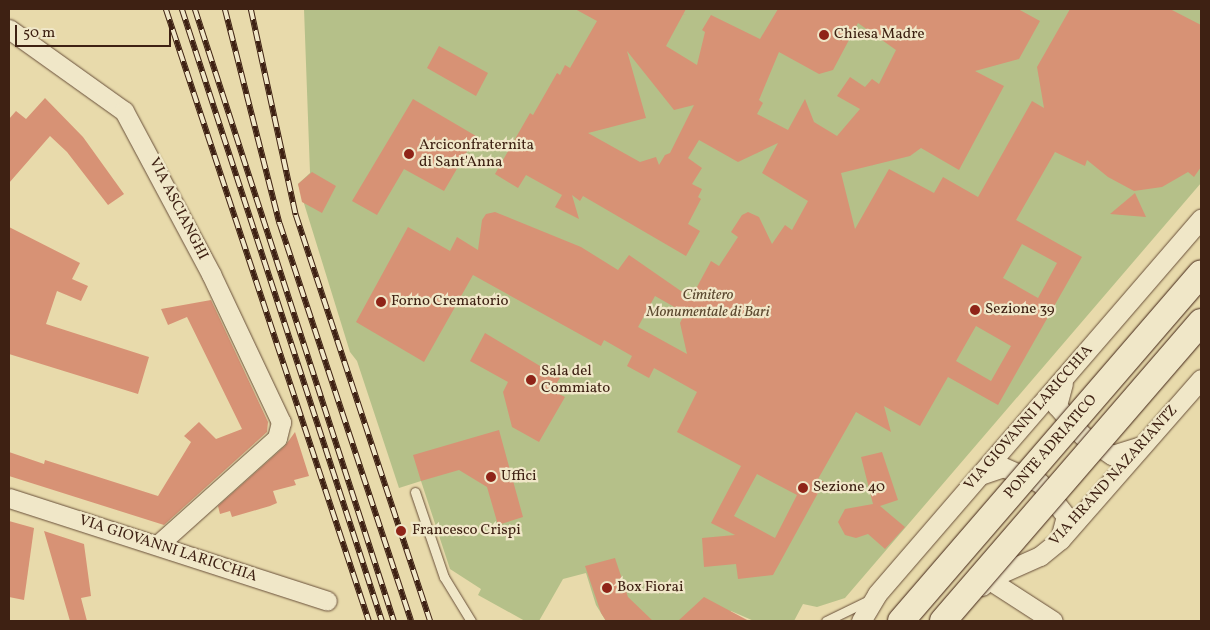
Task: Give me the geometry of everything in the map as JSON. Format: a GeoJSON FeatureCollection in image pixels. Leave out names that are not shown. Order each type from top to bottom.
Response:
{"type":"FeatureCollection","features":[{"type":"Feature","properties":{"kind":"main road","name":"PONTE ADRIATICO"},"geometry":{"type":"LineString","coordinates":[[901,621],[1201,273]]}},
{"type":"Feature","properties":{"kind":"main road"},"geometry":{"type":"LineString","coordinates":[[943,621],[1201,322]]}},
{"type":"Feature","properties":{"kind":"street","name":"VIA ASCIANGHI"},"geometry":{"type":"LineString","coordinates":[[9,29],[124,111],[139,133],[212,274],[281,422],[276,438],[159,544]]}},
{"type":"Feature","properties":{"kind":"street","name":"VIA GIOVANNI LARICCHIA"},"geometry":{"type":"LineString","coordinates":[[861,621],[877,594],[1201,219]]}},
{"type":"Feature","properties":{"kind":"street"},"geometry":{"type":"LineString","coordinates":[[1065,377],[1057,406],[1082,435],[1112,455],[1143,445]]}},
{"type":"Feature","properties":{"kind":"street","name":"VIA HRAND NAZARIANTZ"},"geometry":{"type":"LineString","coordinates":[[952,621],[988,579],[1040,556],[1060,540],[1201,379]]}},
{"type":"Feature","properties":{"kind":"street"},"geometry":{"type":"LineString","coordinates":[[980,475],[1003,467],[1040,483],[1066,516],[1060,540]]}},
{"type":"Feature","properties":{"kind":"street","name":"VIA GIOVANNI LARICCHIA"},"geometry":{"type":"LineString","coordinates":[[9,498],[159,544],[327,601]]}},
{"type":"Feature","properties":{"kind":"street"},"geometry":{"type":"LineString","coordinates":[[988,579],[1053,621]]}},
{"type":"Feature","properties":{"kind":"lane"},"geometry":{"type":"LineString","coordinates":[[415,492],[444,577],[471,621]]}},
{"type":"Feature","properties":{"kind":"lane"},"geometry":{"type":"LineString","coordinates":[[826,621],[877,594]]}},
{"type":"Feature","properties":{"kind":"green space","name":"Cimitero Monumentale di Bari"},"geometry":{"type":"Polygon","coordinates":[[[304,9],[1201,9],[1201,183],[845,598],[817,607],[803,604],[794,621],[754,621],[731,611],[725,621],[606,621],[596,605],[586,573],[563,579],[539,621],[525,621],[478,595],[481,589],[450,569],[421,481],[399,488],[357,361],[350,352],[298,184],[310,173],[304,9]]]}},
{"type":"Feature","properties":{"kind":"building"},"geometry":{"type":"Polygon","coordinates":[[[575,9],[686,9],[666,46],[697,65],[705,32],[702,30],[711,15],[760,39],[778,9],[1018,9],[1040,21],[1019,59],[975,71],[1004,86],[959,170],[921,148],[910,156],[841,173],[855,229],[889,169],[934,193],[943,177],[978,197],[1032,101],[1044,108],[1037,67],[1070,9],[1170,9],[1201,25],[1201,167],[1194,177],[1188,172],[1162,187],[1134,191],[1108,177],[1087,160],[1085,166],[1055,152],[1016,220],[1082,257],[998,405],[948,377],[920,426],[884,406],[891,432],[856,412],[818,479],[824,482],[773,575],[738,579],[736,564],[704,567],[702,538],[735,535],[711,523],[741,466],[677,432],[697,392],[654,368],[649,378],[627,366],[632,356],[604,340],[601,346],[473,275],[424,362],[356,322],[408,227],[450,251],[457,237],[478,250],[482,220],[486,214],[495,212],[581,247],[618,270],[629,255],[691,298],[711,261],[719,266],[738,237],[731,232],[742,215],[748,212],[759,217],[772,244],[785,225],[792,230],[808,201],[762,173],[778,143],[738,162],[699,140],[688,158],[702,168],[692,184],[702,189],[698,197],[701,199],[688,224],[700,231],[686,256],[583,196],[580,201],[572,195],[579,219],[555,207],[562,195],[526,175],[518,188],[495,174],[530,113],[533,115],[557,73],[560,75],[565,65],[570,68],[597,21],[575,9]],[[858,23],[833,70],[819,74],[779,52],[759,100],[763,103],[757,114],[788,130],[805,99],[814,122],[837,136],[860,109],[837,96],[850,77],[865,87],[872,79],[879,84],[896,50],[858,23]],[[627,51],[646,118],[588,133],[640,162],[656,157],[659,165],[665,155],[670,153],[694,105],[674,110],[627,51]],[[1022,244],[1003,278],[1038,298],[1057,263],[1022,244]],[[655,296],[638,327],[687,354],[680,323],[685,313],[655,296]],[[976,326],[956,361],[991,381],[1011,346],[976,326]],[[757,474],[734,516],[775,538],[797,495],[757,474]]]}},
{"type":"Feature","properties":{"kind":"building"},"geometry":{"type":"Polygon","coordinates":[[[439,46],[488,73],[476,96],[427,68],[439,46]]]}},
{"type":"Feature","properties":{"kind":"building"},"geometry":{"type":"Polygon","coordinates":[[[45,98],[83,137],[124,194],[108,205],[67,152],[50,136],[9,183],[9,119],[16,111],[26,119],[45,98]]]}},
{"type":"Feature","properties":{"kind":"building"},"geometry":{"type":"Polygon","coordinates":[[[413,99],[476,136],[444,191],[404,169],[377,215],[352,201],[413,99]]]}},
{"type":"Feature","properties":{"kind":"building"},"geometry":{"type":"Polygon","coordinates":[[[312,172],[336,186],[322,213],[302,202],[298,184],[312,172]]]}},
{"type":"Feature","properties":{"kind":"building"},"geometry":{"type":"Polygon","coordinates":[[[1135,193],[1146,217],[1110,214],[1135,193]]]}},
{"type":"Feature","properties":{"kind":"building"},"geometry":{"type":"Polygon","coordinates":[[[9,227],[80,263],[72,279],[88,286],[81,301],[57,291],[46,324],[149,357],[138,394],[9,354],[9,227]]]}},
{"type":"Feature","properties":{"kind":"building"},"geometry":{"type":"Polygon","coordinates":[[[211,300],[268,422],[267,432],[164,525],[9,476],[9,452],[44,464],[45,460],[158,496],[191,442],[184,436],[199,422],[216,439],[242,429],[187,317],[168,325],[161,309],[211,300]]]}},
{"type":"Feature","properties":{"kind":"building","name":"Sala del Commiato"},"geometry":{"type":"Polygon","coordinates":[[[485,333],[560,378],[556,384],[563,388],[559,394],[565,397],[539,442],[512,427],[503,392],[508,382],[470,361],[485,333]]]}},
{"type":"Feature","properties":{"kind":"building","name":"Uffici"},"geometry":{"type":"Polygon","coordinates":[[[499,430],[523,517],[498,525],[487,487],[459,470],[421,481],[413,455],[499,430]]]}},
{"type":"Feature","properties":{"kind":"building"},"geometry":{"type":"Polygon","coordinates":[[[295,432],[309,476],[294,480],[296,485],[273,491],[277,503],[270,506],[232,517],[230,511],[220,514],[218,506],[285,446],[295,432]]]}},
{"type":"Feature","properties":{"kind":"building"},"geometry":{"type":"Polygon","coordinates":[[[882,452],[898,500],[880,506],[905,527],[885,549],[868,534],[856,538],[845,535],[838,522],[845,509],[873,504],[861,457],[882,452]]]}},
{"type":"Feature","properties":{"kind":"building"},"geometry":{"type":"Polygon","coordinates":[[[9,521],[34,528],[24,600],[9,597],[9,521]]]}},
{"type":"Feature","properties":{"kind":"building"},"geometry":{"type":"Polygon","coordinates":[[[44,531],[84,544],[91,596],[81,598],[87,621],[70,621],[44,531]]]}},
{"type":"Feature","properties":{"kind":"building","name":"Box Fiorai"},"geometry":{"type":"Polygon","coordinates":[[[615,558],[628,597],[653,621],[606,621],[601,613],[585,566],[615,558]]]}},
{"type":"Feature","properties":{"kind":"building"},"geometry":{"type":"Polygon","coordinates":[[[704,597],[749,621],[678,621],[704,597]]]}},
{"type":"Feature","properties":{"kind":"railway"},"geometry":{"type":"LineString","coordinates":[[166,9],[369,621]]}},
{"type":"Feature","properties":{"kind":"railway"},"geometry":{"type":"LineString","coordinates":[[182,9],[382,621]]}},
{"type":"Feature","properties":{"kind":"railway"},"geometry":{"type":"LineString","coordinates":[[195,9],[394,621]]}},
{"type":"Feature","properties":{"kind":"railway"},"geometry":{"type":"LineString","coordinates":[[225,9],[280,224],[411,621]]}},
{"type":"Feature","properties":{"kind":"railway"},"geometry":{"type":"LineString","coordinates":[[251,9],[296,215],[430,621]]}},
{"type":"Feature","properties":{"kind":"place","name":"Chiesa Madre"},"geometry":{"type":"Point","coordinates":[824,35]}},
{"type":"Feature","properties":{"kind":"place","name":"Arciconfraternita di Sant'Anna"},"geometry":{"type":"Point","coordinates":[409,154]}},
{"type":"Feature","properties":{"kind":"place","name":"Forno Crematorio"},"geometry":{"type":"Point","coordinates":[381,302]}},
{"type":"Feature","properties":{"kind":"place","name":"Sezione 39"},"geometry":{"type":"Point","coordinates":[975,310]}},
{"type":"Feature","properties":{"kind":"place","name":"Sala del Commiato"},"geometry":{"type":"Point","coordinates":[531,380]}},
{"type":"Feature","properties":{"kind":"place","name":"Uffici"},"geometry":{"type":"Point","coordinates":[491,477]}},
{"type":"Feature","properties":{"kind":"place","name":"Sezione 40"},"geometry":{"type":"Point","coordinates":[803,488]}},
{"type":"Feature","properties":{"kind":"place","name":"Francesco Crispi"},"geometry":{"type":"Point","coordinates":[401,531]}},
{"type":"Feature","properties":{"kind":"place","name":"Box Fiorai"},"geometry":{"type":"Point","coordinates":[607,588]}}]}
